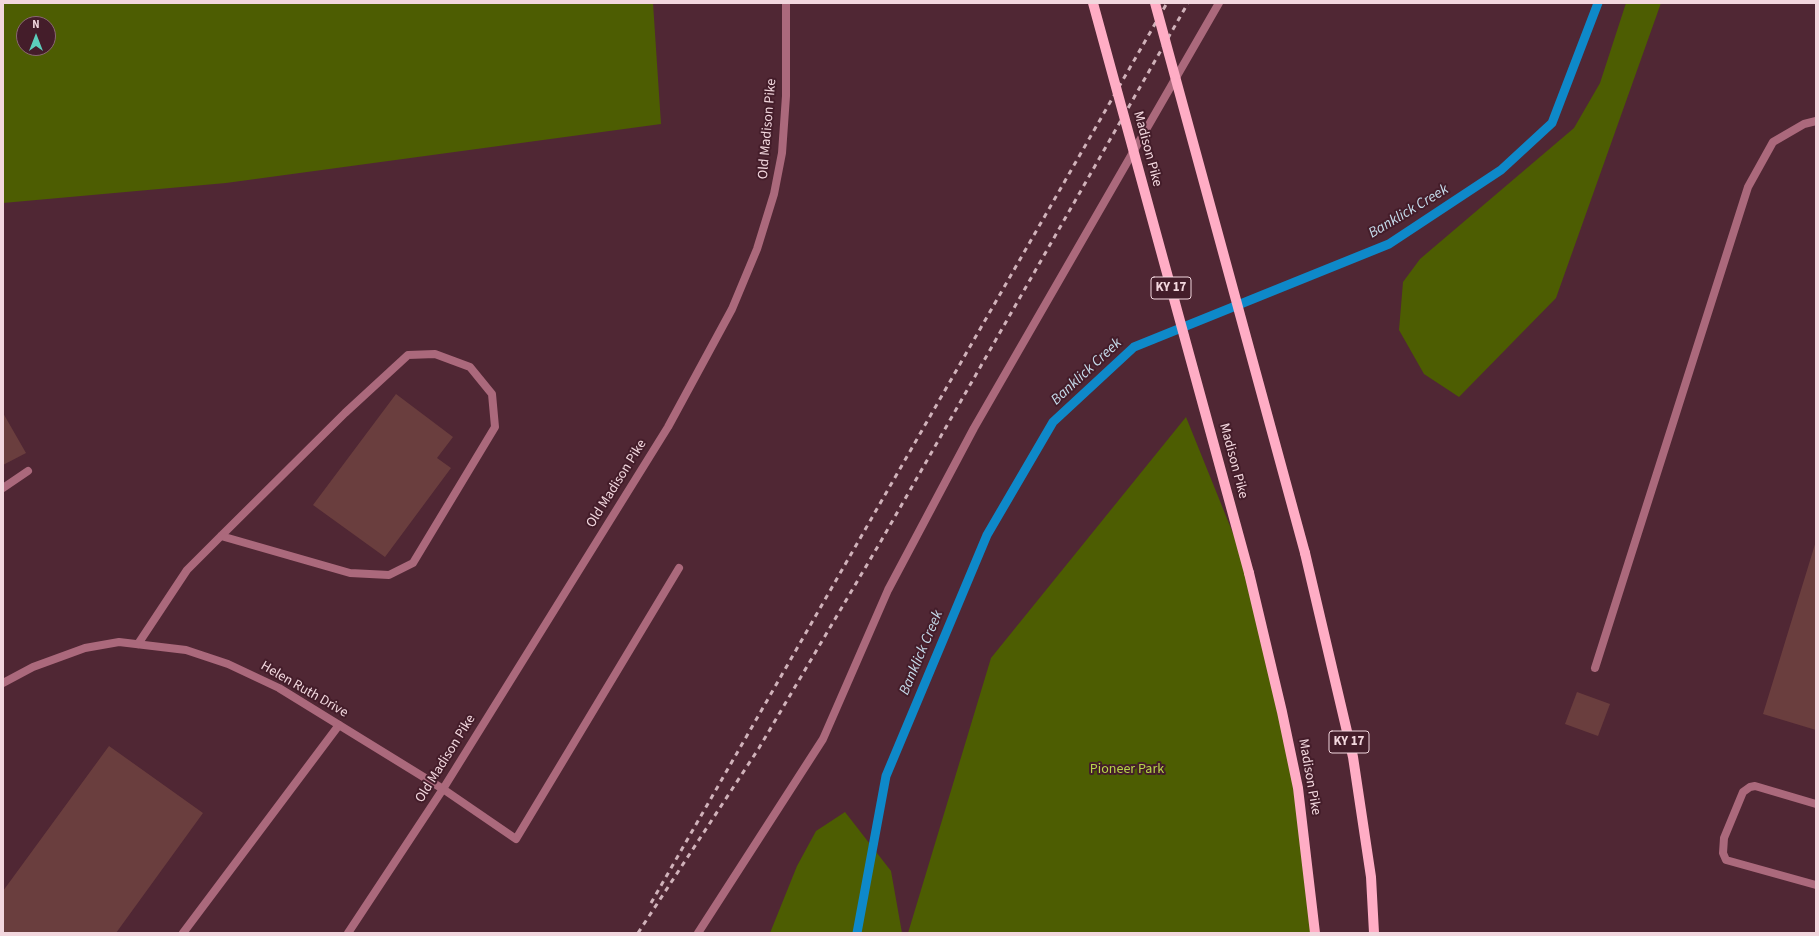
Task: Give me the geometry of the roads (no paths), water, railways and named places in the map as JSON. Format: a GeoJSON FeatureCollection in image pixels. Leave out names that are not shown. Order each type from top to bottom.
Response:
{"type":"FeatureCollection","features":[{"type":"Feature","properties":{"kind":"main road","name":"Madison Pike"},"geometry":{"type":"LineString","coordinates":[[1093,3],[1249,574],[1282,712],[1298,788],[1315,933]]}},
{"type":"Feature","properties":{"kind":"main road","name":"KY 17"},"geometry":{"type":"LineString","coordinates":[[1155,3],[1306,554],[1353,757],[1371,877],[1374,933]]}},
{"type":"Feature","properties":{"kind":"street","name":"Old Madison Pike"},"geometry":{"type":"LineString","coordinates":[[348,933],[443,789],[668,427],[732,309],[757,249],[774,194],[781,160],[786,96],[786,3]]}},
{"type":"Feature","properties":{"kind":"street"},"geometry":{"type":"LineString","coordinates":[[698,933],[823,739],[888,590],[974,428],[1219,3]]}},
{"type":"Feature","properties":{"kind":"street"},"geometry":{"type":"LineString","coordinates":[[1595,668],[1748,187],[1773,142],[1804,124],[1816,121]]}},
{"type":"Feature","properties":{"kind":"street"},"geometry":{"type":"LineString","coordinates":[[138,644],[187,570],[221,536],[345,413],[408,355],[435,354],[470,367],[492,394],[496,427],[414,562],[389,575],[350,572],[221,536]]}},
{"type":"Feature","properties":{"kind":"street"},"geometry":{"type":"LineString","coordinates":[[3,488],[28,471]]}},
{"type":"Feature","properties":{"kind":"street","name":"Helen Ruth Drive"},"geometry":{"type":"LineString","coordinates":[[3,683],[33,667],[85,648],[119,642],[186,650],[228,664],[279,688],[443,789],[516,839],[679,568]]}},
{"type":"Feature","properties":{"kind":"street"},"geometry":{"type":"LineString","coordinates":[[183,933],[339,725]]}},
{"type":"Feature","properties":{"kind":"street"},"geometry":{"type":"LineString","coordinates":[[1816,804],[1755,786],[1750,787],[1743,792],[1724,838],[1723,852],[1726,860],[1816,885]]}},
{"type":"Feature","properties":{"kind":"waterway","name":"Banklick Creek"},"geometry":{"type":"LineString","coordinates":[[857,933],[886,776],[987,535],[1053,422],[1134,347],[1389,244],[1501,170],[1552,123],[1598,3]]}},
{"type":"Feature","properties":{"kind":"railway"},"geometry":{"type":"LineString","coordinates":[[651,903],[1167,3]]}},
{"type":"Feature","properties":{"kind":"railway"},"geometry":{"type":"LineString","coordinates":[[638,933],[759,748],[881,541],[1188,3]]}},
{"type":"Feature","properties":{"kind":"park label","name":"Pioneer Park"},"geometry":{"type":"Point","coordinates":[1127,770]}}]}
